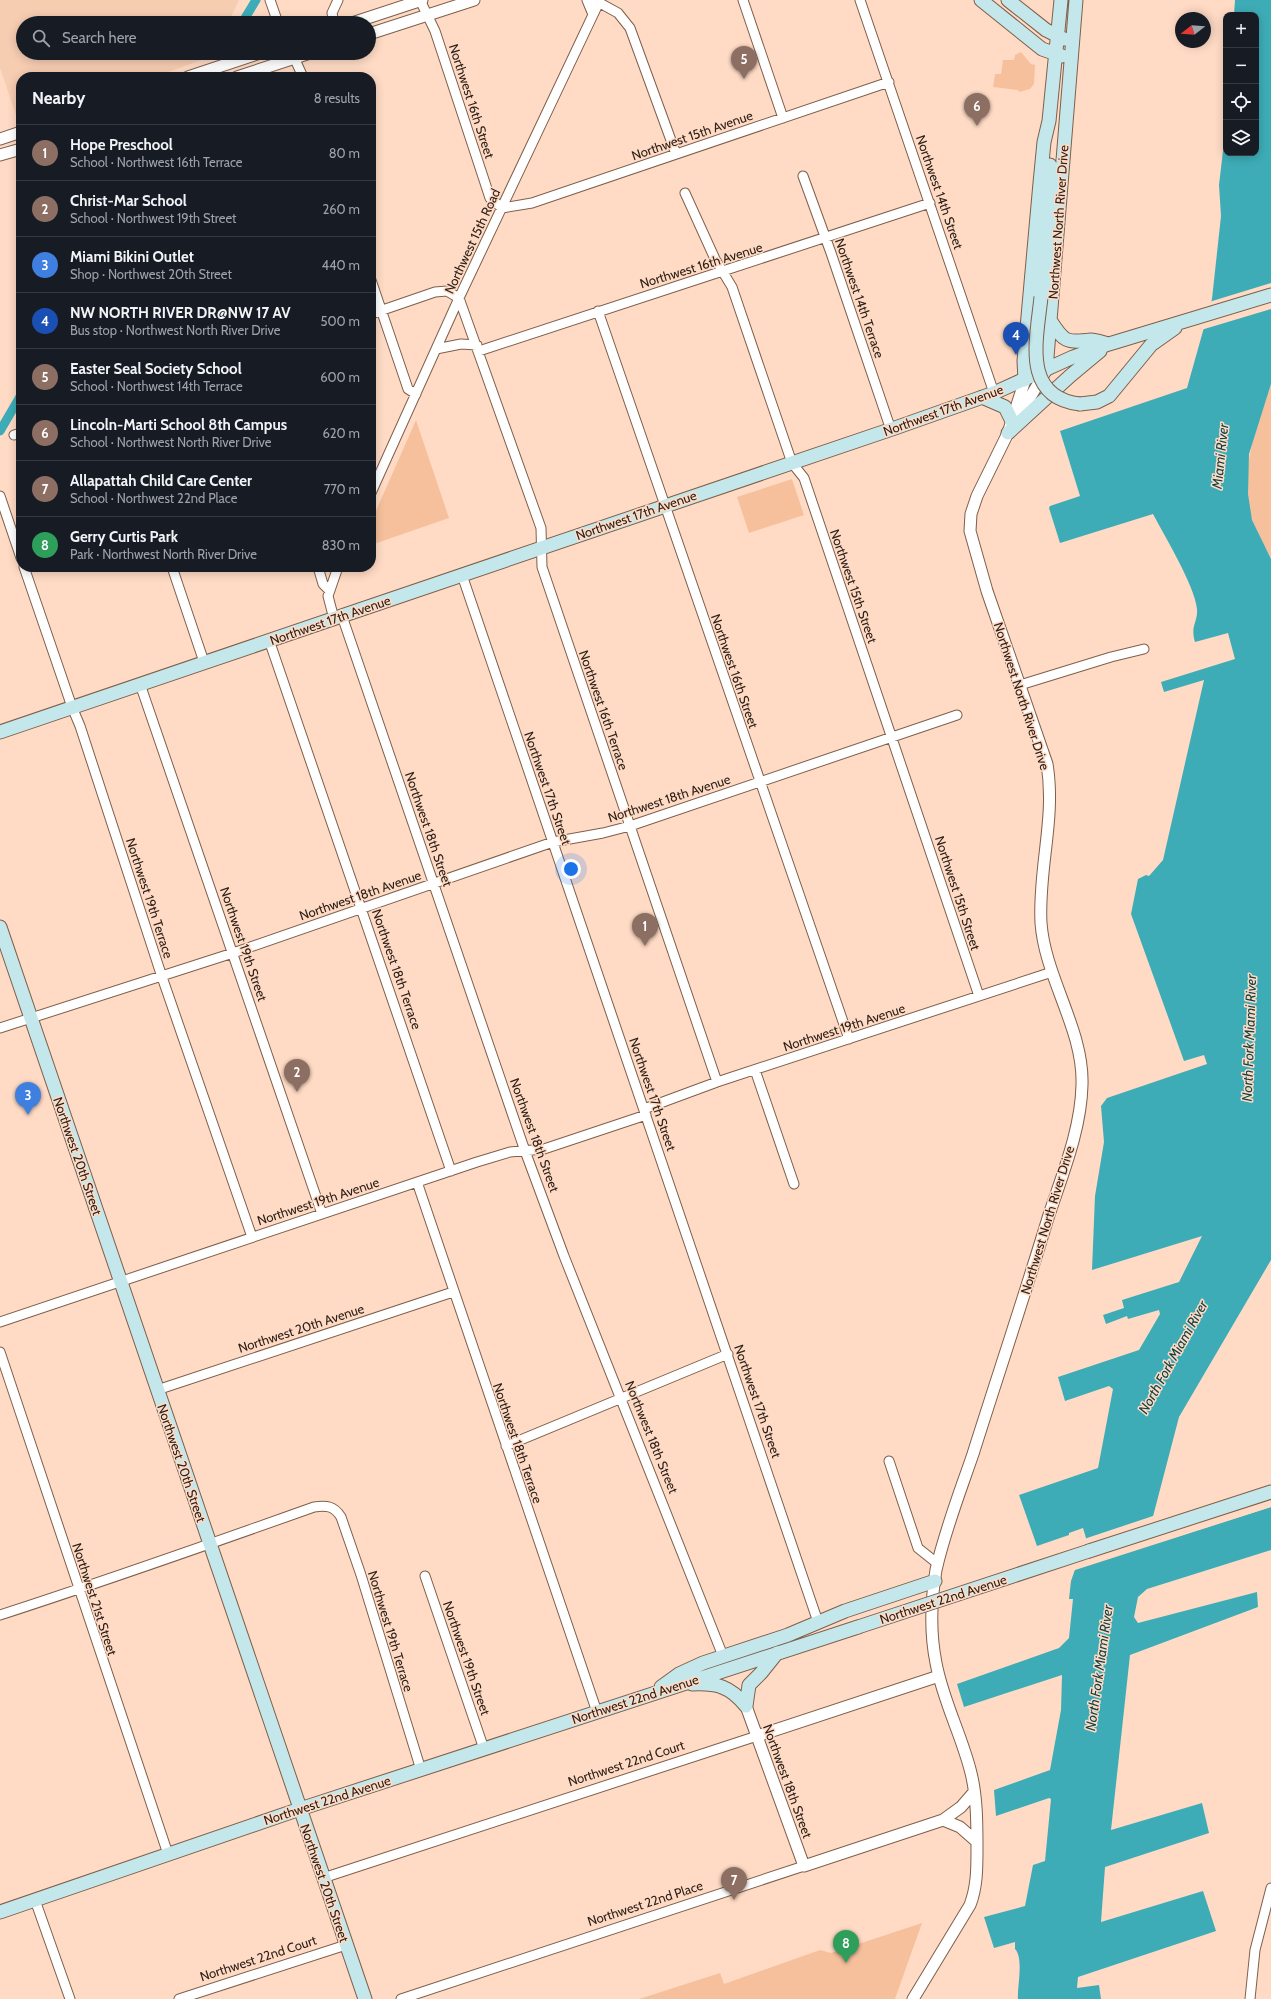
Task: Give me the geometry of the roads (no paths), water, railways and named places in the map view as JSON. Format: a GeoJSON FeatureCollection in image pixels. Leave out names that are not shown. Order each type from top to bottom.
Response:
{"type":"FeatureCollection","features":[{"type":"Feature","properties":{"kind":"main road"},"geometry":{"type":"LineString","coordinates":[[981,0],[1042,48],[1071,59]]}},
{"type":"Feature","properties":{"kind":"main road"},"geometry":{"type":"LineString","coordinates":[[1008,0],[1046,30],[1072,43]]}},
{"type":"Feature","properties":{"kind":"main road","name":"Northwest North River Drive"},"geometry":{"type":"LineString","coordinates":[[1025,380],[1024,361],[1040,183],[1044,142],[1049,121],[1061,0]]}},
{"type":"Feature","properties":{"kind":"main road","name":"Northwest North River Drive"},"geometry":{"type":"LineString","coordinates":[[1046,370],[1076,0]]}},
{"type":"Feature","properties":{"kind":"main road"},"geometry":{"type":"LineString","coordinates":[[1049,121],[1050,174],[1036,361],[1038,375],[1045,387],[1053,395],[1066,402],[1080,404],[1097,402],[1109,396],[1151,345],[1170,330],[1186,322]]}},
{"type":"Feature","properties":{"kind":"main road","name":"Northwest 17th Avenue"},"geometry":{"type":"LineString","coordinates":[[0,732],[541,547],[890,430],[988,395],[1109,344],[1186,322],[1271,295]]}},
{"type":"Feature","properties":{"kind":"main road"},"geometry":{"type":"LineString","coordinates":[[1050,320],[1060,334],[1070,342],[1079,343],[1091,340],[1109,344]]}},
{"type":"Feature","properties":{"kind":"main road"},"geometry":{"type":"LineString","coordinates":[[988,395],[1005,407],[1010,428],[1109,344]]}},
{"type":"Feature","properties":{"kind":"main road","name":"Northwest 20th Street"},"geometry":{"type":"LineString","coordinates":[[0,927],[365,1999]]}},
{"type":"Feature","properties":{"kind":"main road","name":"Northwest 22nd Avenue"},"geometry":{"type":"LineString","coordinates":[[0,1912],[300,1809],[1271,1492]]}},
{"type":"Feature","properties":{"kind":"main road"},"geometry":{"type":"LineString","coordinates":[[651,1694],[678,1674],[723,1656],[788,1635],[860,1606],[934,1581]]}},
{"type":"Feature","properties":{"kind":"main road"},"geometry":{"type":"LineString","coordinates":[[746,1706],[749,1685],[762,1673],[778,1653]]}},
{"type":"Feature","properties":{"kind":"main road"},"geometry":{"type":"LineString","coordinates":[[680,1685],[703,1684],[724,1687],[737,1695],[746,1706]]}},
{"type":"Feature","properties":{"kind":"street"},"geometry":{"type":"LineString","coordinates":[[270,0],[276,16]]}},
{"type":"Feature","properties":{"kind":"street"},"geometry":{"type":"LineString","coordinates":[[333,16],[332,13],[338,0]]}},
{"type":"Feature","properties":{"kind":"street"},"geometry":{"type":"LineString","coordinates":[[373,16],[421,0]]}},
{"type":"Feature","properties":{"kind":"street","name":"Northwest 16th Street"},"geometry":{"type":"LineString","coordinates":[[421,0],[435,31],[490,198],[502,208]]}},
{"type":"Feature","properties":{"kind":"street"},"geometry":{"type":"LineString","coordinates":[[376,32],[474,0]]}},
{"type":"Feature","properties":{"kind":"street"},"geometry":{"type":"LineString","coordinates":[[593,12],[596,0],[618,13],[630,28],[676,154]]}},
{"type":"Feature","properties":{"kind":"street"},"geometry":{"type":"LineString","coordinates":[[743,0],[783,118]]}},
{"type":"Feature","properties":{"kind":"street","name":"Northwest 14th Street"},"geometry":{"type":"LineString","coordinates":[[860,0],[930,203],[988,395]]}},
{"type":"Feature","properties":{"kind":"street","name":"Northwest 15th Road"},"geometry":{"type":"LineString","coordinates":[[376,482],[459,298],[593,12]]}},
{"type":"Feature","properties":{"kind":"street"},"geometry":{"type":"LineString","coordinates":[[203,72],[239,60]]}},
{"type":"Feature","properties":{"kind":"street"},"geometry":{"type":"LineString","coordinates":[[251,72],[283,60]]}},
{"type":"Feature","properties":{"kind":"street"},"geometry":{"type":"LineString","coordinates":[[296,60],[301,72]]}},
{"type":"Feature","properties":{"kind":"street","name":"Northwest 15th Avenue"},"geometry":{"type":"LineString","coordinates":[[502,208],[532,203],[889,82]]}},
{"type":"Feature","properties":{"kind":"street"},"geometry":{"type":"LineString","coordinates":[[0,139],[16,134]]}},
{"type":"Feature","properties":{"kind":"street"},"geometry":{"type":"LineString","coordinates":[[0,155],[16,150]]}},
{"type":"Feature","properties":{"kind":"street","name":"Northwest 14th Terrace"},"geometry":{"type":"LineString","coordinates":[[803,176],[890,430]]}},
{"type":"Feature","properties":{"kind":"street","name":"Northwest 15th Street"},"geometry":{"type":"LineString","coordinates":[[685,193],[707,243],[732,287],[792,462],[804,478],[979,996]]}},
{"type":"Feature","properties":{"kind":"street","name":"Northwest 16th Avenue"},"geometry":{"type":"LineString","coordinates":[[478,348],[723,272],[930,203]]}},
{"type":"Feature","properties":{"kind":"street"},"geometry":{"type":"LineString","coordinates":[[376,312],[435,292],[447,291],[459,298]]}},
{"type":"Feature","properties":{"kind":"street"},"geometry":{"type":"LineString","coordinates":[[376,295],[408,389],[416,394]]}},
{"type":"Feature","properties":{"kind":"street","name":"Northwest 16th Terrace"},"geometry":{"type":"LineString","coordinates":[[459,298],[541,528],[542,567],[717,1082]]}},
{"type":"Feature","properties":{"kind":"street","name":"Northwest 16th Street"},"geometry":{"type":"LineString","coordinates":[[598,310],[849,1039]]}},
{"type":"Feature","properties":{"kind":"street"},"geometry":{"type":"LineString","coordinates":[[436,349],[461,344],[478,348]]}},
{"type":"Feature","properties":{"kind":"street","name":"Northwest North River Drive"},"geometry":{"type":"LineString","coordinates":[[1010,428],[1028,404],[1046,370]]}},
{"type":"Feature","properties":{"kind":"street","name":"Northwest North River Drive"},"geometry":{"type":"LineString","coordinates":[[913,1999],[970,1906],[975,1883],[977,1842],[974,1792],[969,1765],[939,1676],[933,1647],[931,1619],[934,1581],[938,1564],[1029,1281],[1078,1117],[1082,1088],[1080,1062],[1074,1038],[1052,972],[1042,930],[1041,907],[1050,811],[1050,785],[1044,753],[980,569],[970,526],[971,514],[980,491],[1010,428],[1025,380]]}},
{"type":"Feature","properties":{"kind":"street"},"geometry":{"type":"LineString","coordinates":[[0,496],[16,543]]}},
{"type":"Feature","properties":{"kind":"street","name":"Northwest 19th Terrace"},"geometry":{"type":"LineString","coordinates":[[26,572],[252,1237]]}},
{"type":"Feature","properties":{"kind":"street"},"geometry":{"type":"LineString","coordinates":[[174,572],[204,662]]}},
{"type":"Feature","properties":{"kind":"street"},"geometry":{"type":"LineString","coordinates":[[319,572],[323,584],[329,590]]}},
{"type":"Feature","properties":{"kind":"street"},"geometry":{"type":"LineString","coordinates":[[336,572],[329,590],[328,599],[338,617]]}},
{"type":"Feature","properties":{"kind":"street","name":"Northwest 17th Street"},"geometry":{"type":"LineString","coordinates":[[462,575],[818,1622]]}},
{"type":"Feature","properties":{"kind":"street","name":"Northwest 18th Street"},"geometry":{"type":"LineString","coordinates":[[338,617],[525,1151],[564,1256],[723,1656]]}},
{"type":"Feature","properties":{"kind":"street","name":"Northwest 18th Terrace"},"geometry":{"type":"LineString","coordinates":[[269,640],[451,1171]]}},
{"type":"Feature","properties":{"kind":"street"},"geometry":{"type":"LineString","coordinates":[[1020,685],[1111,657],[1144,650]]}},
{"type":"Feature","properties":{"kind":"street","name":"Northwest 19th Street"},"geometry":{"type":"LineString","coordinates":[[140,684],[322,1214]]}},
{"type":"Feature","properties":{"kind":"street","name":"Northwest 18th Avenue"},"geometry":{"type":"LineString","coordinates":[[0,1028],[233,953],[553,842],[603,833],[630,826],[957,715]]}},
{"type":"Feature","properties":{"kind":"street","name":"Northwest 19th Avenue"},"geometry":{"type":"LineString","coordinates":[[0,1322],[510,1152],[544,1149],[645,1112],[717,1082],[1052,972]]}},
{"type":"Feature","properties":{"kind":"street"},"geometry":{"type":"LineString","coordinates":[[755,1070],[794,1184]]}},
{"type":"Feature","properties":{"kind":"street","name":"Northwest 18th Terrace"},"geometry":{"type":"LineString","coordinates":[[417,1182],[453,1292],[597,1712]]}},
{"type":"Feature","properties":{"kind":"street","name":"Northwest 20th Avenue"},"geometry":{"type":"LineString","coordinates":[[157,1390],[453,1292]]}},
{"type":"Feature","properties":{"kind":"street","name":"Northwest 21st Street"},"geometry":{"type":"LineString","coordinates":[[0,1352],[168,1854]]}},
{"type":"Feature","properties":{"kind":"street"},"geometry":{"type":"LineString","coordinates":[[506,1446],[728,1354]]}},
{"type":"Feature","properties":{"kind":"street"},"geometry":{"type":"LineString","coordinates":[[889,1461],[918,1548],[938,1564]]}},
{"type":"Feature","properties":{"kind":"street","name":"Northwest 19th Terrace"},"geometry":{"type":"LineString","coordinates":[[209,1544],[314,1507],[328,1505],[337,1511],[341,1517],[361,1575],[421,1770]]}},
{"type":"Feature","properties":{"kind":"street"},"geometry":{"type":"LineString","coordinates":[[0,1615],[79,1590],[209,1544]]}},
{"type":"Feature","properties":{"kind":"street","name":"Northwest 19th Street"},"geometry":{"type":"LineString","coordinates":[[425,1576],[484,1749]]}},
{"type":"Feature","properties":{"kind":"street","name":"Northwest 22nd Court"},"geometry":{"type":"LineString","coordinates":[[323,1878],[939,1676]]}},
{"type":"Feature","properties":{"kind":"street","name":"Northwest 18th Street"},"geometry":{"type":"LineString","coordinates":[[746,1706],[804,1866]]}},
{"type":"Feature","properties":{"kind":"street","name":"Northwest 22nd Place"},"geometry":{"type":"LineString","coordinates":[[401,1999],[943,1820],[961,1807],[974,1792]]}},
{"type":"Feature","properties":{"kind":"street"},"geometry":{"type":"LineString","coordinates":[[943,1820],[960,1827],[977,1842]]}},
{"type":"Feature","properties":{"kind":"street"},"geometry":{"type":"LineString","coordinates":[[1250,1999],[1255,1950],[1271,1888]]}},
{"type":"Feature","properties":{"kind":"street"},"geometry":{"type":"LineString","coordinates":[[35,1900],[70,1999]]}},
{"type":"Feature","properties":{"kind":"street","name":"Northwest 22nd Court"},"geometry":{"type":"LineString","coordinates":[[179,1999],[346,1944]]}},
{"type":"Feature","properties":{"kind":"water"},"geometry":{"type":"Polygon","coordinates":[[[1235,0],[1271,0],[1271,384],[1249,454],[1248,494],[1252,520],[1271,559],[1271,1260],[1179,1417],[1145,1547],[1271,1507],[1271,1550],[1147,1589],[1138,1597],[1134,1617],[1138,1623],[1257,1592],[1258,1607],[1130,1655],[1111,1830],[1202,1803],[1209,1833],[1105,1867],[1101,1922],[1203,1891],[1216,1931],[1078,1977],[1077,1988],[1099,1985],[1101,1999],[1018,1999],[1020,1966],[1018,1953],[1015,1949],[1015,1942],[994,1948],[984,1917],[1025,1906],[1033,1865],[1045,1861],[1051,1799],[1049,1798],[996,1816],[994,1790],[1050,1770],[1061,1710],[1062,1675],[964,1707],[957,1684],[1059,1648],[1069,1638],[1073,1599],[1069,1599],[1071,1581],[1086,1538],[1083,1528],[1069,1533],[1069,1535],[1037,1546],[1019,1495],[1098,1468],[1113,1389],[1109,1386],[1065,1401],[1058,1377],[1139,1350],[1160,1314],[1159,1310],[1128,1319],[1127,1316],[1106,1324],[1103,1315],[1124,1308],[1122,1300],[1179,1282],[1202,1236],[1092,1270],[1095,1196],[1104,1142],[1101,1106],[1107,1098],[1207,1064],[1204,1055],[1184,1061],[1131,914],[1138,879],[1146,875],[1149,876],[1163,860],[1204,680],[1164,692],[1161,682],[1235,659],[1228,633],[1195,642],[1193,632],[1197,609],[1195,599],[1172,548],[1153,514],[1060,543],[1049,508],[1050,506],[1080,496],[1060,431],[1187,388],[1212,299],[1221,216],[1219,185],[1223,151],[1223,156],[1259,156],[1259,12],[1234,12],[1235,0]]]}},
{"type":"Feature","properties":{"kind":"waterway"},"geometry":{"type":"LineString","coordinates":[[246,16],[256,0]]}},
{"type":"Feature","properties":{"kind":"waterway"},"geometry":{"type":"LineString","coordinates":[[0,431],[16,404]]}},
{"type":"Feature","properties":{"kind":"place","name":"Easter Seal Society School"},"geometry":{"type":"Point","coordinates":[744,79]}},
{"type":"Feature","properties":{"kind":"place","name":"Lincoln-Marti School 8th Campus"},"geometry":{"type":"Point","coordinates":[977,126]}},
{"type":"Feature","properties":{"kind":"place","name":"NW NORTH RIVER DR@NW 17 AV"},"geometry":{"type":"Point","coordinates":[1016,355]}},
{"type":"Feature","properties":{"kind":"place","name":"Hope Preschool"},"geometry":{"type":"Point","coordinates":[645,946]}},
{"type":"Feature","properties":{"kind":"place","name":"Christ-Mar School"},"geometry":{"type":"Point","coordinates":[297,1092]}},
{"type":"Feature","properties":{"kind":"place","name":"Miami Bikini Outlet"},"geometry":{"type":"Point","coordinates":[28,1115]}},
{"type":"Feature","properties":{"kind":"place","name":"Allapattah Child Care Center"},"geometry":{"type":"Point","coordinates":[734,1900]}},
{"type":"Feature","properties":{"kind":"place","name":"Gerry Curtis Park"},"geometry":{"type":"Point","coordinates":[846,1963]}},
{"type":"Feature","properties":{"kind":"water label","name":"Miami River"},"geometry":{"type":"Point","coordinates":[1220,456]}},
{"type":"Feature","properties":{"kind":"water label","name":"North Fork Miami River"},"geometry":{"type":"Point","coordinates":[1249,1038]}},
{"type":"Feature","properties":{"kind":"water label","name":"North Fork Miami River"},"geometry":{"type":"Point","coordinates":[1173,1357]}},
{"type":"Feature","properties":{"kind":"water label","name":"North Fork Miami River"},"geometry":{"type":"Point","coordinates":[1099,1668]}}]}
